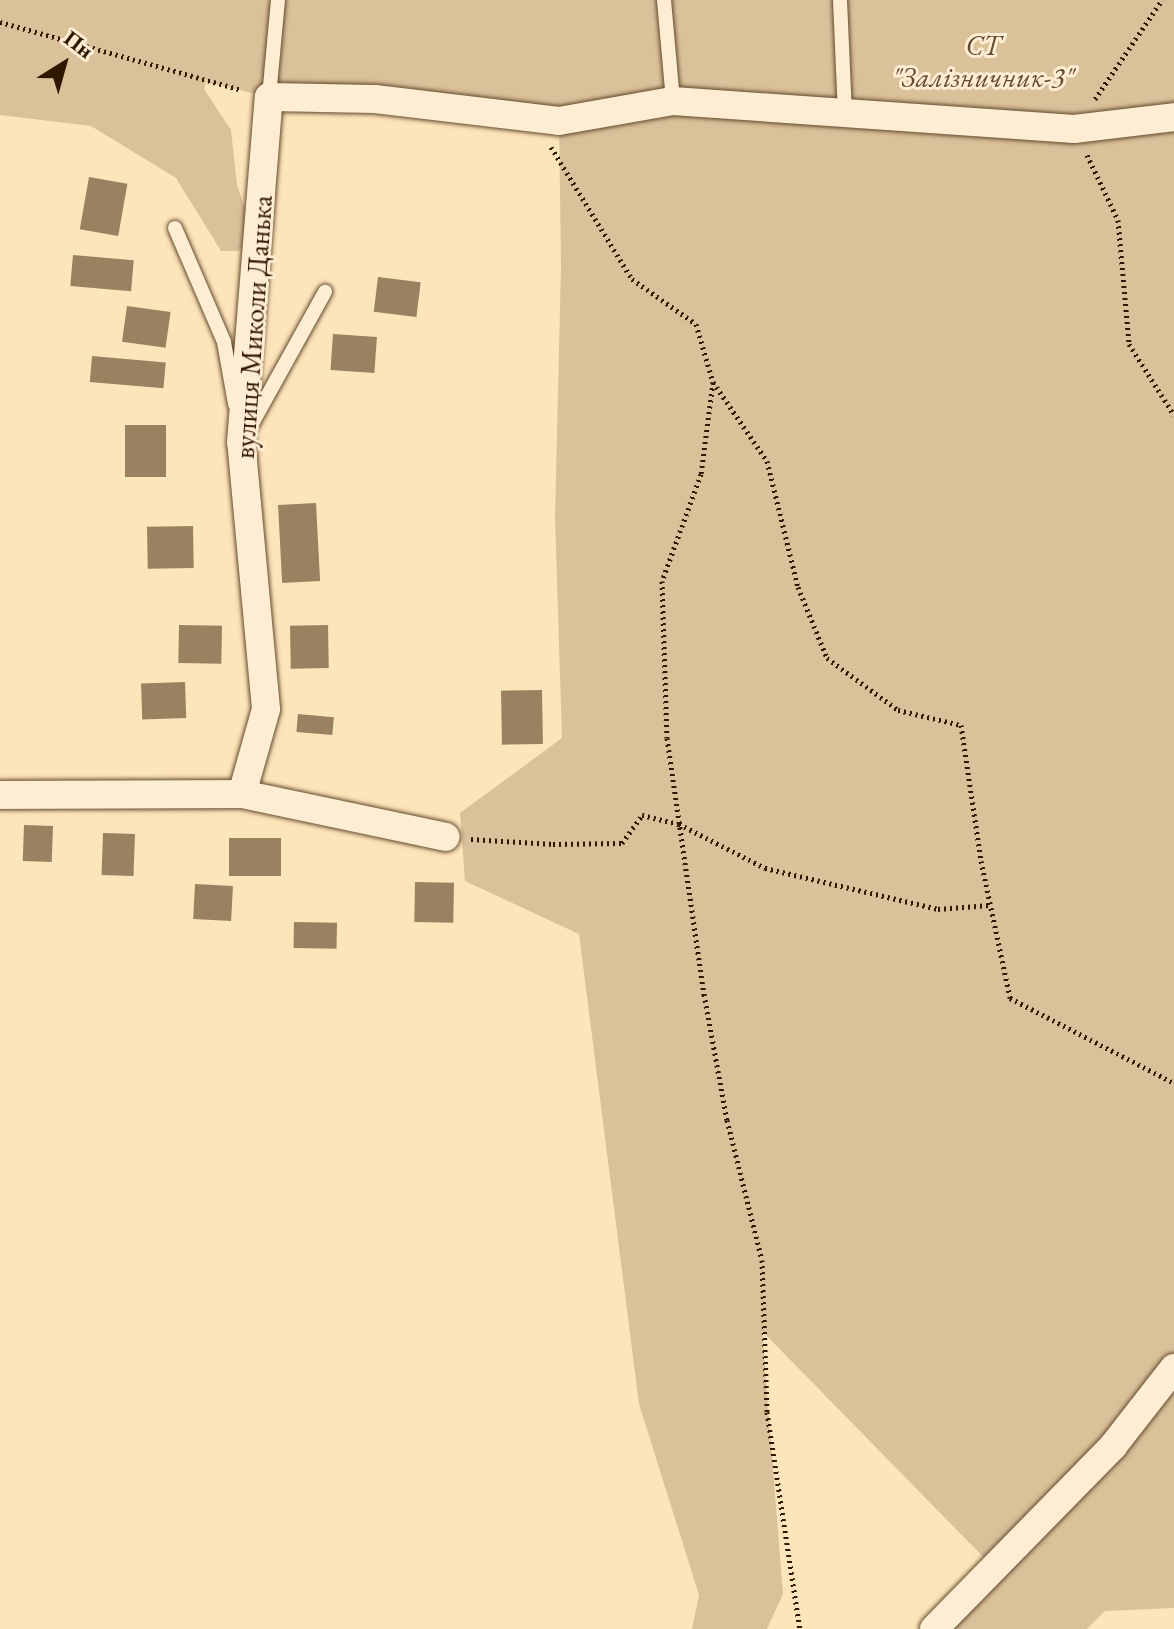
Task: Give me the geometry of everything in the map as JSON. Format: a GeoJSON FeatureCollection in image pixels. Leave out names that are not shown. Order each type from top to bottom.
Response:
{"type":"FeatureCollection","features":[{"type":"Feature","properties":{"kind":"street"},"geometry":{"type":"LineString","coordinates":[[269,97],[375,99],[559,121],[673,101],[1074,129],[1174,117]]}},
{"type":"Feature","properties":{"kind":"street","name":"вулиця Миколи Данька"},"geometry":{"type":"LineString","coordinates":[[242,794],[266,709],[241,442],[269,97]]}},
{"type":"Feature","properties":{"kind":"street"},"geometry":{"type":"LineString","coordinates":[[0,795],[242,794],[446,837]]}},
{"type":"Feature","properties":{"kind":"street"},"geometry":{"type":"LineString","coordinates":[[934,1629],[1113,1446],[1174,1368]]}},
{"type":"Feature","properties":{"kind":"lane","name":"вулиця Миколи Данька"},"geometry":{"type":"LineString","coordinates":[[269,97],[278,0]]}},
{"type":"Feature","properties":{"kind":"lane"},"geometry":{"type":"LineString","coordinates":[[664,0],[673,101]]}},
{"type":"Feature","properties":{"kind":"lane"},"geometry":{"type":"LineString","coordinates":[[840,0],[845,114]]}},
{"type":"Feature","properties":{"kind":"lane"},"geometry":{"type":"LineString","coordinates":[[175,228],[224,342],[241,442]]}},
{"type":"Feature","properties":{"kind":"lane"},"geometry":{"type":"LineString","coordinates":[[241,442],[325,292]]}},
{"type":"Feature","properties":{"kind":"path"},"geometry":{"type":"LineString","coordinates":[[1162,0],[1074,129],[1118,220],[1129,344],[1174,415]]}},
{"type":"Feature","properties":{"kind":"path"},"geometry":{"type":"LineString","coordinates":[[0,22],[269,97]]}},
{"type":"Feature","properties":{"kind":"path"},"geometry":{"type":"LineString","coordinates":[[534,118],[632,279],[696,324],[713,382],[767,461],[798,587],[827,658],[898,710],[961,725],[990,905],[1010,998],[1174,1083]]}},
{"type":"Feature","properties":{"kind":"path"},"geometry":{"type":"LineString","coordinates":[[713,382],[701,474],[662,581],[667,738],[704,994],[727,1120],[762,1260],[767,1412],[800,1629]]}},
{"type":"Feature","properties":{"kind":"path"},"geometry":{"type":"LineString","coordinates":[[446,837],[553,844],[622,843],[642,815],[679,824],[765,868],[938,909],[990,905]]}},
{"type":"Feature","properties":{"kind":"green space","name":"СТ \"Залізничник-3\""},"geometry":{"type":"Polygon","coordinates":[[[0,0],[1174,0],[1174,1608],[1105,1611],[1087,1629],[934,1629],[994,1568],[762,1331],[783,1594],[767,1629],[692,1629],[699,1595],[639,1404],[579,934],[465,881],[460,813],[562,738],[555,518],[561,266],[559,121],[269,97],[206,82],[204,89],[231,130],[237,185],[249,219],[249,237],[239,251],[221,251],[176,178],[91,126],[0,115],[0,0]]]}},
{"type":"Feature","properties":{"kind":"building"},"geometry":{"type":"Polygon","coordinates":[[[89,177],[127,184],[118,236],[80,229],[89,177]]]}},
{"type":"Feature","properties":{"kind":"building"},"geometry":{"type":"Polygon","coordinates":[[[73,255],[134,260],[131,291],[70,286],[73,255]]]}},
{"type":"Feature","properties":{"kind":"building"},"geometry":{"type":"Polygon","coordinates":[[[378,277],[421,282],[416,317],[374,312],[378,277]]]}},
{"type":"Feature","properties":{"kind":"building"},"geometry":{"type":"Polygon","coordinates":[[[127,306],[171,312],[166,348],[122,342],[127,306]]]}},
{"type":"Feature","properties":{"kind":"building"},"geometry":{"type":"Polygon","coordinates":[[[333,334],[377,337],[374,373],[330,370],[333,334]]]}},
{"type":"Feature","properties":{"kind":"building"},"geometry":{"type":"Polygon","coordinates":[[[92,356],[166,362],[163,388],[90,382],[92,356]]]}},
{"type":"Feature","properties":{"kind":"building"},"geometry":{"type":"Polygon","coordinates":[[[125,425],[166,425],[166,477],[125,477],[125,425]]]}},
{"type":"Feature","properties":{"kind":"building"},"geometry":{"type":"Polygon","coordinates":[[[316,503],[320,581],[282,583],[278,505],[316,503]]]}},
{"type":"Feature","properties":{"kind":"building"},"geometry":{"type":"Polygon","coordinates":[[[193,526],[194,568],[148,569],[147,527],[193,526]]]}},
{"type":"Feature","properties":{"kind":"building"},"geometry":{"type":"Polygon","coordinates":[[[179,625],[222,626],[221,664],[178,663],[179,625]]]}},
{"type":"Feature","properties":{"kind":"building"},"geometry":{"type":"Polygon","coordinates":[[[328,625],[329,668],[291,669],[290,626],[328,625]]]}},
{"type":"Feature","properties":{"kind":"building"},"geometry":{"type":"Polygon","coordinates":[[[185,682],[186,718],[142,720],[141,684],[185,682]]]}},
{"type":"Feature","properties":{"kind":"building"},"geometry":{"type":"Polygon","coordinates":[[[542,690],[543,744],[502,745],[501,691],[542,690]]]}},
{"type":"Feature","properties":{"kind":"building"},"geometry":{"type":"Polygon","coordinates":[[[298,714],[334,717],[332,735],[296,732],[298,714]]]}},
{"type":"Feature","properties":{"kind":"building"},"geometry":{"type":"Polygon","coordinates":[[[24,825],[53,826],[52,862],[23,861],[24,825]]]}},
{"type":"Feature","properties":{"kind":"building"},"geometry":{"type":"Polygon","coordinates":[[[103,833],[135,834],[134,876],[102,875],[103,833]]]}},
{"type":"Feature","properties":{"kind":"building"},"geometry":{"type":"Polygon","coordinates":[[[229,838],[281,838],[281,876],[229,876],[229,838]]]}},
{"type":"Feature","properties":{"kind":"building"},"geometry":{"type":"Polygon","coordinates":[[[415,882],[454,883],[453,923],[414,922],[415,882]]]}},
{"type":"Feature","properties":{"kind":"building"},"geometry":{"type":"Polygon","coordinates":[[[195,884],[233,886],[231,921],[193,919],[195,884]]]}},
{"type":"Feature","properties":{"kind":"building"},"geometry":{"type":"Polygon","coordinates":[[[294,922],[337,923],[337,949],[294,948],[294,922]]]}}]}
